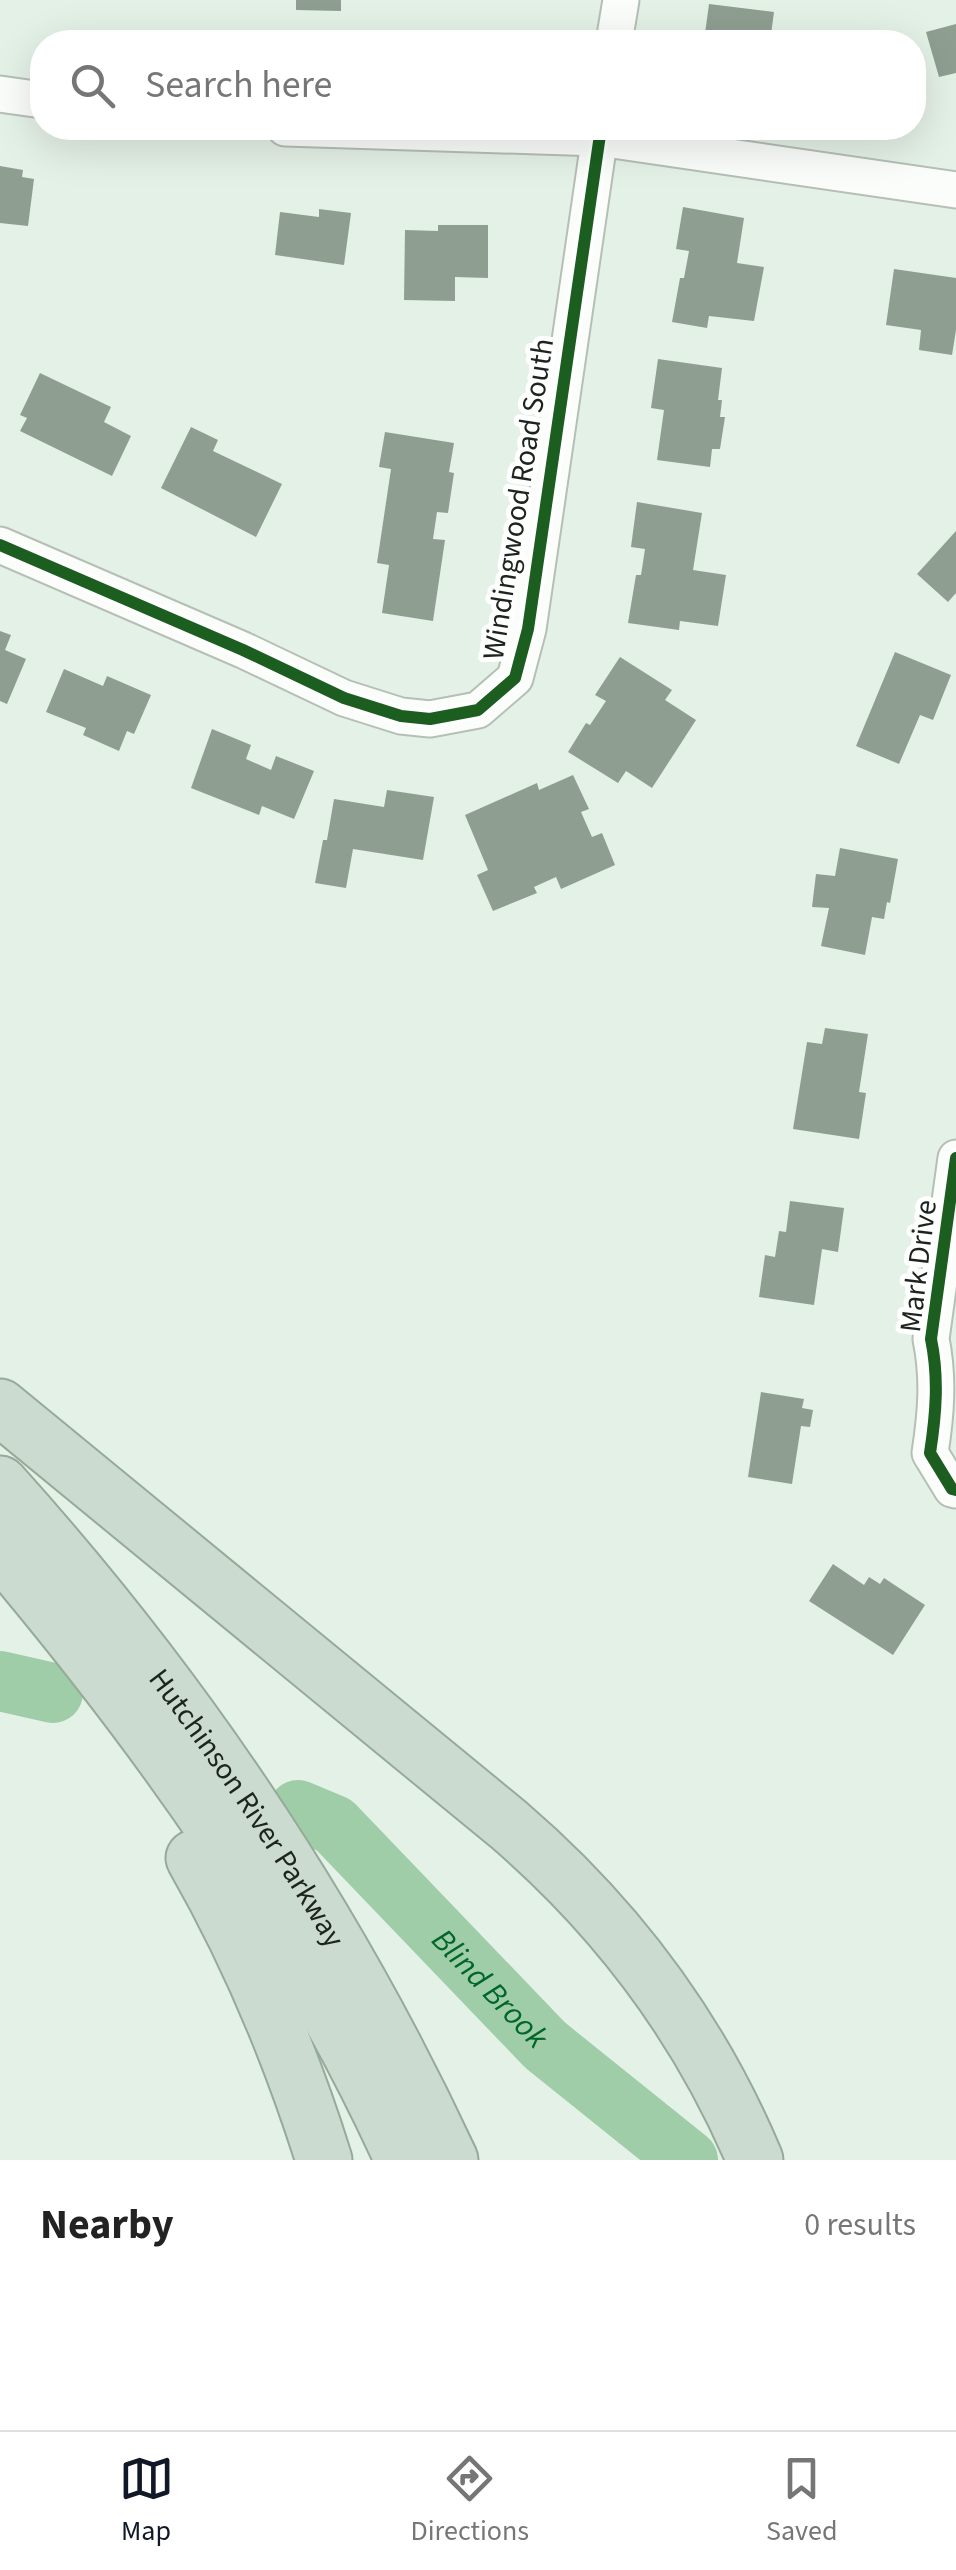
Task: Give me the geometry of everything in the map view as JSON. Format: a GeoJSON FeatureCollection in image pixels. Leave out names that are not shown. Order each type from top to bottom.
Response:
{"type":"FeatureCollection","features":[{"type":"Feature","properties":{"kind":"highway"},"geometry":{"type":"LineString","coordinates":[[0,1407],[544,1856],[602,1914],[656,1983],[699,2047],[755,2160]]}},
{"type":"Feature","properties":{"kind":"highway","name":"Hutchinson River Parkway"},"geometry":{"type":"LineString","coordinates":[[0,1484],[91,1589],[237,1786],[339,1946],[398,2052],[450,2160]]}},
{"type":"Feature","properties":{"kind":"highway","name":"Hutchinson River Parkway"},"geometry":{"type":"LineString","coordinates":[[0,1549],[104,1676],[211,1824],[330,2018],[402,2160]]}},
{"type":"Feature","properties":{"kind":"highway"},"geometry":{"type":"LineString","coordinates":[[0,1570],[50,1646],[126,1748],[196,1860],[239,1942],[288,2054],[324,2160]]}},
{"type":"Feature","properties":{"kind":"street"},"geometry":{"type":"LineString","coordinates":[[616,30],[621,0]]}},
{"type":"Feature","properties":{"kind":"street"},"geometry":{"type":"LineString","coordinates":[[0,94],[30,98]]}},
{"type":"Feature","properties":{"kind":"street","name":"Windingwood Road South"},"geometry":{"type":"LineString","coordinates":[[0,545],[344,698],[401,716],[430,719],[478,710],[514,678],[528,628],[599,140]]}},
{"type":"Feature","properties":{"kind":"street"},"geometry":{"type":"LineString","coordinates":[[644,140],[956,190]]}},
{"type":"Feature","properties":{"kind":"street","name":"Mark Drive"},"geometry":{"type":"LineString","coordinates":[[956,1158],[931,1340],[946,1372],[930,1453],[952,1490],[956,1490]]}},
{"type":"Feature","properties":{"kind":"building"},"geometry":{"type":"Polygon","coordinates":[[[296,0],[341,0],[341,11],[296,10],[296,0]]]}},
{"type":"Feature","properties":{"kind":"building"},"geometry":{"type":"Polygon","coordinates":[[[709,4],[774,12],[772,30],[705,30],[709,4]]]}},
{"type":"Feature","properties":{"kind":"building"},"geometry":{"type":"Polygon","coordinates":[[[956,24],[956,73],[939,77],[926,32],[956,24]]]}},
{"type":"Feature","properties":{"kind":"building"},"geometry":{"type":"Polygon","coordinates":[[[0,166],[23,170],[22,177],[34,179],[28,226],[0,223],[0,166]]]}},
{"type":"Feature","properties":{"kind":"building"},"geometry":{"type":"Polygon","coordinates":[[[683,207],[744,218],[737,263],[764,267],[754,321],[709,316],[707,328],[672,322],[689,251],[676,249],[683,207]]]}},
{"type":"Feature","properties":{"kind":"building"},"geometry":{"type":"Polygon","coordinates":[[[319,209],[351,213],[344,265],[275,255],[280,212],[319,217],[319,209]]]}},
{"type":"Feature","properties":{"kind":"building"},"geometry":{"type":"Polygon","coordinates":[[[438,225],[488,225],[488,278],[455,277],[455,301],[404,300],[405,230],[438,231],[438,225]]]}},
{"type":"Feature","properties":{"kind":"building"},"geometry":{"type":"Polygon","coordinates":[[[894,269],[956,278],[952,355],[919,350],[921,330],[886,325],[894,269]]]}},
{"type":"Feature","properties":{"kind":"building"},"geometry":{"type":"Polygon","coordinates":[[[658,359],[722,368],[718,400],[722,400],[720,417],[725,417],[720,449],[712,449],[710,467],[657,460],[664,410],[651,408],[658,359]]]}},
{"type":"Feature","properties":{"kind":"building"},"geometry":{"type":"Polygon","coordinates":[[[40,373],[111,407],[104,422],[131,436],[112,476],[20,431],[27,418],[20,415],[40,373]]]}},
{"type":"Feature","properties":{"kind":"building"},"geometry":{"type":"Polygon","coordinates":[[[191,427],[218,440],[213,451],[282,484],[256,537],[161,488],[191,427]]]}},
{"type":"Feature","properties":{"kind":"building"},"geometry":{"type":"Polygon","coordinates":[[[385,432],[454,443],[448,513],[437,512],[433,539],[445,540],[433,621],[382,613],[389,565],[377,563],[391,469],[379,467],[385,432]]]}},
{"type":"Feature","properties":{"kind":"building"},"geometry":{"type":"Polygon","coordinates":[[[637,502],[702,513],[693,570],[726,575],[718,626],[680,621],[679,630],[628,623],[645,549],[631,547],[637,502]]]}},
{"type":"Feature","properties":{"kind":"building"},"geometry":{"type":"Polygon","coordinates":[[[956,531],[956,593],[948,602],[917,574],[956,531]]]}},
{"type":"Feature","properties":{"kind":"building"},"geometry":{"type":"Polygon","coordinates":[[[0,631],[11,635],[5,650],[26,659],[7,704],[0,701],[0,631]]]}},
{"type":"Feature","properties":{"kind":"building"},"geometry":{"type":"Polygon","coordinates":[[[895,652],[951,675],[933,720],[920,715],[899,764],[856,746],[895,652]]]}},
{"type":"Feature","properties":{"kind":"building"},"geometry":{"type":"Polygon","coordinates":[[[620,657],[672,690],[665,700],[696,720],[652,788],[626,771],[618,783],[568,752],[606,701],[595,695],[620,657]]]}},
{"type":"Feature","properties":{"kind":"building"},"geometry":{"type":"Polygon","coordinates":[[[64,669],[103,686],[107,676],[151,695],[134,734],[127,731],[119,751],[83,735],[86,728],[46,712],[64,669]]]}},
{"type":"Feature","properties":{"kind":"building"},"geometry":{"type":"Polygon","coordinates":[[[212,729],[251,745],[246,759],[271,770],[276,756],[314,771],[294,819],[262,806],[259,815],[191,788],[212,729]]]}},
{"type":"Feature","properties":{"kind":"building"},"geometry":{"type":"Polygon","coordinates":[[[573,775],[589,809],[581,812],[592,837],[602,833],[615,865],[561,889],[556,877],[534,887],[537,893],[493,911],[477,875],[488,870],[465,815],[537,783],[539,790],[573,775]]]}},
{"type":"Feature","properties":{"kind":"building"},"geometry":{"type":"Polygon","coordinates":[[[387,790],[434,797],[423,860],[353,849],[346,888],[315,883],[334,799],[384,807],[387,790]]]}},
{"type":"Feature","properties":{"kind":"building"},"geometry":{"type":"Polygon","coordinates":[[[840,848],[898,859],[890,903],[887,902],[884,919],[872,917],[865,955],[821,946],[829,908],[812,907],[816,874],[835,876],[840,848]]]}},
{"type":"Feature","properties":{"kind":"building"},"geometry":{"type":"Polygon","coordinates":[[[825,1028],[868,1034],[859,1092],[866,1093],[859,1139],[793,1129],[807,1042],[822,1044],[825,1028]]]}},
{"type":"Feature","properties":{"kind":"building"},"geometry":{"type":"Polygon","coordinates":[[[790,1201],[844,1208],[838,1252],[822,1249],[814,1305],[759,1297],[765,1255],[775,1257],[779,1231],[786,1232],[790,1201]]]}},
{"type":"Feature","properties":{"kind":"building"},"geometry":{"type":"Polygon","coordinates":[[[761,1392],[804,1399],[802,1408],[813,1410],[810,1427],[801,1426],[792,1484],[748,1477],[761,1392]]]}},
{"type":"Feature","properties":{"kind":"building"},"geometry":{"type":"Polygon","coordinates":[[[833,1564],[864,1585],[869,1577],[880,1584],[884,1578],[925,1605],[893,1655],[809,1601],[833,1564]]]}},
{"type":"Feature","properties":{"kind":"waterway","name":"Blind Brook"},"geometry":{"type":"LineString","coordinates":[[0,1681],[53,1693]]}},
{"type":"Feature","properties":{"kind":"waterway","name":"Blind Brook"},"geometry":{"type":"LineString","coordinates":[[298,1810],[334,1825],[545,2045],[688,2160]]}},
{"type":"Feature","properties":{"kind":"cycle path"},"geometry":{"type":"LineString","coordinates":[[0,545],[344,698],[401,716],[430,719],[478,710],[515,678],[528,629],[599,140]]}},
{"type":"Feature","properties":{"kind":"cycle path"},"geometry":{"type":"LineString","coordinates":[[956,1158],[931,1339],[936,1396],[930,1453],[956,1490]]}}]}
